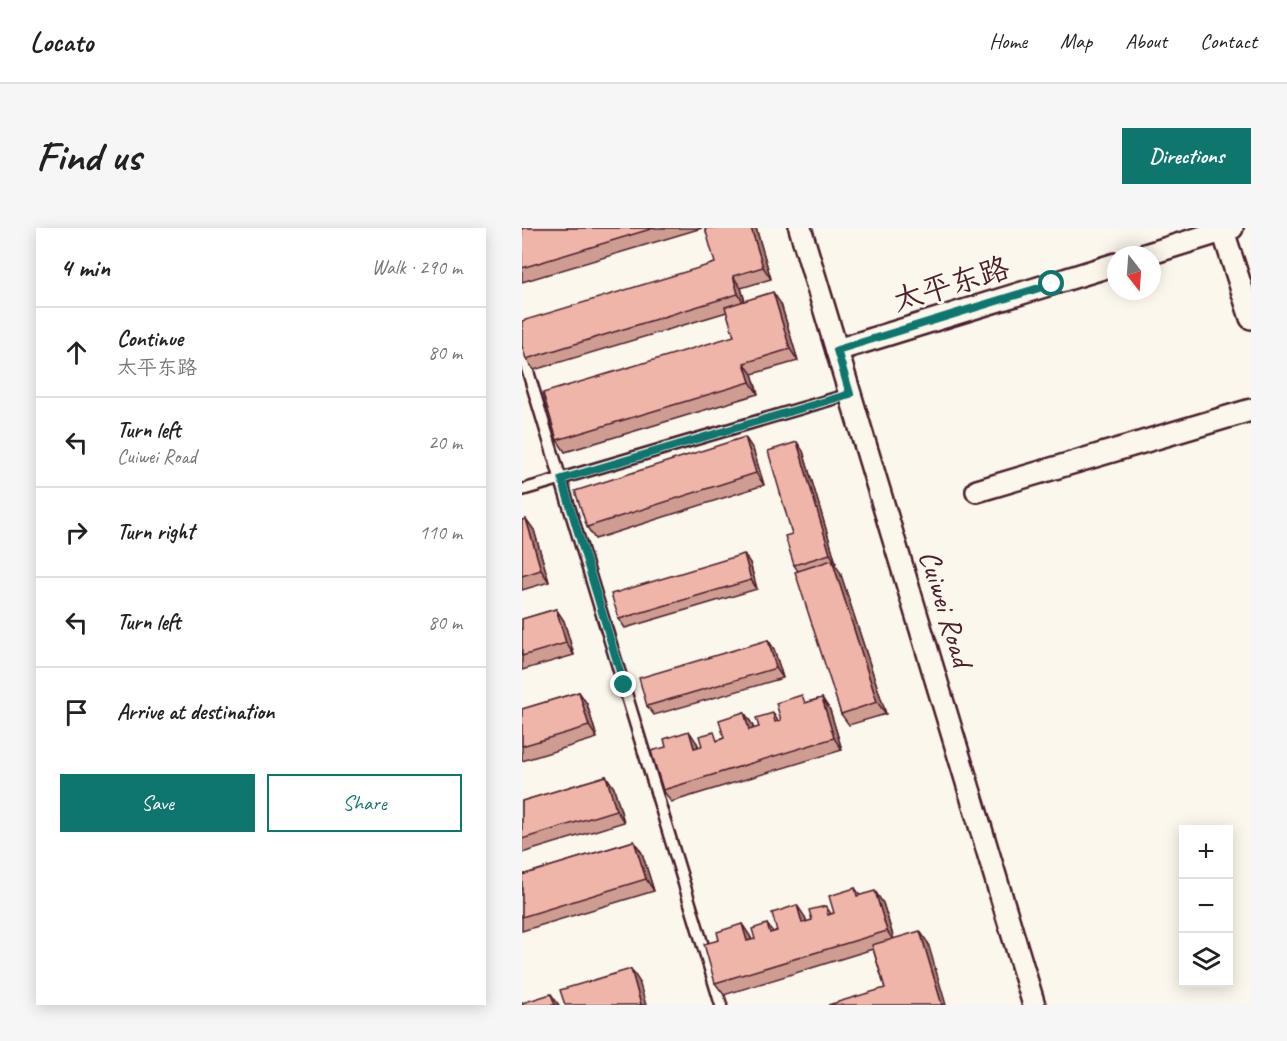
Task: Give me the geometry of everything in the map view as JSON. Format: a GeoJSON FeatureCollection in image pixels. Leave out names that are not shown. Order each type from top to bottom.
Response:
{"type":"FeatureCollection","features":[{"type":"Feature","properties":{"kind":"street","name":"Cuiwei Road"},"geometry":{"type":"LineString","coordinates":[[800,228],[1034,1005]]}},
{"type":"Feature","properties":{"kind":"street"},"geometry":{"type":"LineString","coordinates":[[1161,250],[1228,229],[1251,318]]}},
{"type":"Feature","properties":{"kind":"street","name":"太平东路"},"geometry":{"type":"LineString","coordinates":[[837,350],[1107,267]]}},
{"type":"Feature","properties":{"kind":"street"},"geometry":{"type":"LineString","coordinates":[[977,491],[1251,410]]}},
{"type":"Feature","properties":{"kind":"lane"},"geometry":{"type":"LineString","coordinates":[[522,352],[721,1005]]}},
{"type":"Feature","properties":{"kind":"lane"},"geometry":{"type":"LineString","coordinates":[[522,490],[850,394]]}},
{"type":"Feature","properties":{"kind":"building"},"geometry":{"type":"Polygon","coordinates":[[[522,228],[654,228],[522,268],[522,228]]]}},
{"type":"Feature","properties":{"kind":"building"},"geometry":{"type":"Polygon","coordinates":[[[705,228],[751,228],[763,267],[733,276],[738,294],[526,359],[522,346],[522,321],[715,263],[705,228]]]}},
{"type":"Feature","properties":{"kind":"building"},"geometry":{"type":"Polygon","coordinates":[[[773,292],[790,349],[744,363],[750,382],[557,440],[543,393],[734,336],[725,307],[773,292]]]}},
{"type":"Feature","properties":{"kind":"building"},"geometry":{"type":"Polygon","coordinates":[[[745,437],[756,473],[587,527],[575,491],[745,437]]]}},
{"type":"Feature","properties":{"kind":"building"},"geometry":{"type":"Polygon","coordinates":[[[797,442],[830,554],[794,565],[785,536],[792,534],[768,451],[797,442]]]}},
{"type":"Feature","properties":{"kind":"building"},"geometry":{"type":"Polygon","coordinates":[[[526,519],[541,570],[522,576],[522,520],[526,519]]]}},
{"type":"Feature","properties":{"kind":"building"},"geometry":{"type":"Polygon","coordinates":[[[744,554],[751,580],[619,619],[611,594],[744,554]]]}},
{"type":"Feature","properties":{"kind":"building"},"geometry":{"type":"Polygon","coordinates":[[[832,560],[877,702],[841,714],[795,572],[832,560]]]}},
{"type":"Feature","properties":{"kind":"building"},"geometry":{"type":"Polygon","coordinates":[[[556,609],[566,643],[522,656],[522,619],[556,609]]]}},
{"type":"Feature","properties":{"kind":"building"},"geometry":{"type":"Polygon","coordinates":[[[768,640],[776,668],[647,706],[639,678],[768,640]]]}},
{"type":"Feature","properties":{"kind":"building"},"geometry":{"type":"Polygon","coordinates":[[[579,692],[589,726],[522,746],[522,709],[579,692]]]}},
{"type":"Feature","properties":{"kind":"building"},"geometry":{"type":"Polygon","coordinates":[[[802,695],[805,703],[822,698],[834,738],[663,790],[651,751],[666,747],[664,739],[689,731],[694,748],[702,746],[699,736],[714,732],[717,741],[724,738],[719,720],[744,712],[749,730],[759,727],[756,718],[773,713],[775,722],[781,720],[776,703],[802,695]]]}},
{"type":"Feature","properties":{"kind":"building"},"geometry":{"type":"Polygon","coordinates":[[[606,776],[616,810],[522,839],[522,801],[606,776]]]}},
{"type":"Feature","properties":{"kind":"building"},"geometry":{"type":"Polygon","coordinates":[[[634,841],[646,879],[522,917],[522,875],[634,841]]]}},
{"type":"Feature","properties":{"kind":"building"},"geometry":{"type":"Polygon","coordinates":[[[855,888],[857,896],[875,891],[887,931],[715,983],[704,944],[719,940],[717,932],[742,924],[747,941],[755,939],[752,929],[767,924],[770,933],[777,931],[772,913],[797,905],[802,923],[812,920],[809,910],[826,906],[828,915],[834,913],[829,896],[855,888]]]}},
{"type":"Feature","properties":{"kind":"building"},"geometry":{"type":"Polygon","coordinates":[[[920,931],[942,1005],[828,1005],[885,988],[872,945],[920,931]]]}},
{"type":"Feature","properties":{"kind":"building"},"geometry":{"type":"Polygon","coordinates":[[[631,969],[641,1005],[565,1005],[560,990],[631,969]]]}},
{"type":"Feature","properties":{"kind":"building"},"geometry":{"type":"Polygon","coordinates":[[[551,994],[555,1005],[522,1005],[522,1003],[551,994]]]}},
{"type":"Feature","properties":{"kind":"route"},"geometry":{"type":"LineString","coordinates":[[624,685],[562,479],[850,394],[837,350],[1052,284]]}}]}
